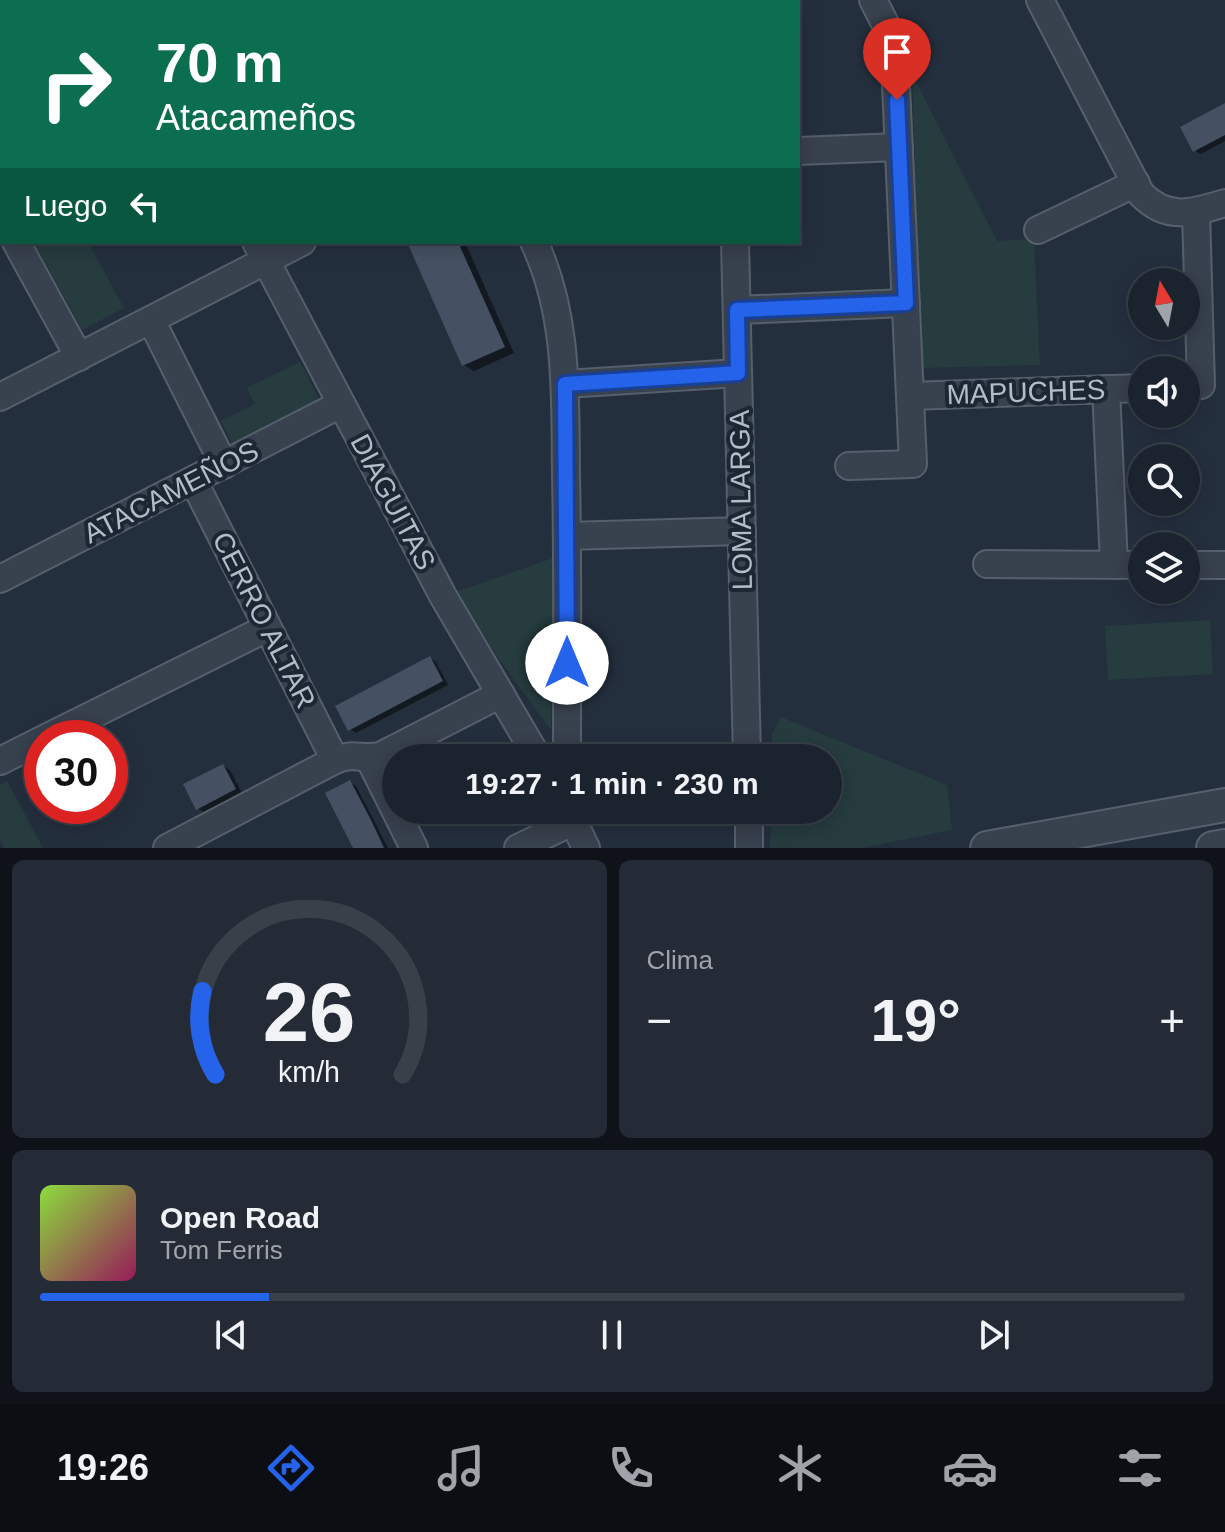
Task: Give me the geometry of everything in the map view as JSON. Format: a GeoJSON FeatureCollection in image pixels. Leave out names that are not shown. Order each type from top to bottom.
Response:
{"type":"FeatureCollection","features":[{"type":"Feature","properties":{"kind":"street"},"geometry":{"type":"LineString","coordinates":[[849,466],[913,464],[894,41],[873,0]]}},
{"type":"Feature","properties":{"kind":"street"},"geometry":{"type":"LineString","coordinates":[[1040,0],[1141,194],[1161,210],[1173,214],[1196,212],[1225,203]]}},
{"type":"Feature","properties":{"kind":"street"},"geometry":{"type":"LineString","coordinates":[[800,151],[899,147]]}},
{"type":"Feature","properties":{"kind":"street"},"geometry":{"type":"LineString","coordinates":[[1038,230],[1136,183]]}},
{"type":"Feature","properties":{"kind":"street"},"geometry":{"type":"LineString","coordinates":[[1196,212],[1204,385]]}},
{"type":"Feature","properties":{"kind":"street"},"geometry":{"type":"LineString","coordinates":[[17,244],[79,357]]}},
{"type":"Feature","properties":{"kind":"street"},"geometry":{"type":"LineString","coordinates":[[0,397],[151,320],[260,251],[293,244]]}},
{"type":"Feature","properties":{"kind":"street"},"geometry":{"type":"LineString","coordinates":[[535,244],[558,317],[565,384],[567,744]]}},
{"type":"Feature","properties":{"kind":"street","name":"LOMA LARGA"},"geometry":{"type":"LineString","coordinates":[[735,244],[747,744]]}},
{"type":"Feature","properties":{"kind":"street","name":"DIAGUITAS"},"geometry":{"type":"LineString","coordinates":[[260,251],[443,596],[530,744]]}},
{"type":"Feature","properties":{"kind":"street"},"geometry":{"type":"LineString","coordinates":[[737,310],[906,303]]}},
{"type":"Feature","properties":{"kind":"street"},"geometry":{"type":"LineString","coordinates":[[151,320],[224,465]]}},
{"type":"Feature","properties":{"kind":"street"},"geometry":{"type":"LineString","coordinates":[[565,384],[738,373]]}},
{"type":"Feature","properties":{"kind":"street","name":"MAPUCHES"},"geometry":{"type":"LineString","coordinates":[[910,396],[1128,388]]}},
{"type":"Feature","properties":{"kind":"street"},"geometry":{"type":"LineString","coordinates":[[1106,389],[1114,565]]}},
{"type":"Feature","properties":{"kind":"street","name":"ATACAMEÑOS"},"geometry":{"type":"LineString","coordinates":[[0,579],[341,404]]}},
{"type":"Feature","properties":{"kind":"street","name":"CERRO ALTAR"},"geometry":{"type":"LineString","coordinates":[[193,480],[335,760]]}},
{"type":"Feature","properties":{"kind":"street"},"geometry":{"type":"LineString","coordinates":[[567,536],[742,531]]}},
{"type":"Feature","properties":{"kind":"street"},"geometry":{"type":"LineString","coordinates":[[987,564],[1128,565]]}},
{"type":"Feature","properties":{"kind":"street"},"geometry":{"type":"LineString","coordinates":[[1200,565],[1225,565]]}},
{"type":"Feature","properties":{"kind":"street"},"geometry":{"type":"LineString","coordinates":[[82,720],[267,628]]}},
{"type":"Feature","properties":{"kind":"street"},"geometry":{"type":"LineString","coordinates":[[167,848],[335,760],[351,754],[369,758],[380,756],[501,694]]}},
{"type":"Feature","properties":{"kind":"street"},"geometry":{"type":"LineString","coordinates":[[0,761],[24,749]]}},
{"type":"Feature","properties":{"kind":"street"},"geometry":{"type":"LineString","coordinates":[[369,758],[414,848]]}},
{"type":"Feature","properties":{"kind":"street"},"geometry":{"type":"LineString","coordinates":[[987,848],[1031,844],[1225,805]]}},
{"type":"Feature","properties":{"kind":"street"},"geometry":{"type":"LineString","coordinates":[[518,848],[553,824]]}},
{"type":"Feature","properties":{"kind":"street"},"geometry":{"type":"LineString","coordinates":[[574,824],[586,848]]}},
{"type":"Feature","properties":{"kind":"street"},"geometry":{"type":"LineString","coordinates":[[749,824],[749,848]]}},
{"type":"Feature","properties":{"kind":"street"},"geometry":{"type":"LineString","coordinates":[[1213,848],[1225,846]]}},
{"type":"Feature","properties":{"kind":"green space"},"geometry":{"type":"Polygon","coordinates":[[[912,74],[997,241],[1034,239],[1040,365],[922,368],[912,74]]]}},
{"type":"Feature","properties":{"kind":"green space"},"geometry":{"type":"Polygon","coordinates":[[[35,244],[89,244],[124,308],[82,330],[35,244]]]}},
{"type":"Feature","properties":{"kind":"green space"},"geometry":{"type":"Polygon","coordinates":[[[300,362],[322,405],[235,449],[221,421],[255,404],[247,388],[300,362]]]}},
{"type":"Feature","properties":{"kind":"green space"},"geometry":{"type":"Polygon","coordinates":[[[553,558],[551,730],[498,658],[456,592],[553,558]]]}},
{"type":"Feature","properties":{"kind":"green space"},"geometry":{"type":"Polygon","coordinates":[[[1210,620],[1213,674],[1108,680],[1105,626],[1210,620]]]}},
{"type":"Feature","properties":{"kind":"green space"},"geometry":{"type":"Polygon","coordinates":[[[781,717],[947,785],[952,830],[861,848],[770,848],[771,824],[842,824],[842,744],[772,744],[772,734],[781,717]]]}},
{"type":"Feature","properties":{"kind":"green space"},"geometry":{"type":"Polygon","coordinates":[[[7,781],[24,813],[24,824],[30,824],[43,848],[4,848],[0,840],[0,785],[7,781]]]}},
{"type":"Feature","properties":{"kind":"building"},"geometry":{"type":"Polygon","coordinates":[[[1225,103],[1225,135],[1193,152],[1180,127],[1225,103]]]}},
{"type":"Feature","properties":{"kind":"building"},"geometry":{"type":"Polygon","coordinates":[[[408,244],[459,244],[505,347],[462,366],[408,244]]]}},
{"type":"Feature","properties":{"kind":"building"},"geometry":{"type":"Polygon","coordinates":[[[430,656],[443,681],[348,731],[335,706],[430,656]]]}},
{"type":"Feature","properties":{"kind":"building"},"geometry":{"type":"Polygon","coordinates":[[[223,764],[236,789],[196,810],[183,784],[223,764]]]}},
{"type":"Feature","properties":{"kind":"building"},"geometry":{"type":"Polygon","coordinates":[[[350,780],[384,848],[353,848],[325,793],[350,780]]]}},
{"type":"Feature","properties":{"kind":"route"},"geometry":{"type":"LineString","coordinates":[[567,663],[565,384],[738,373],[737,310],[906,303],[897,100]]}}]}
